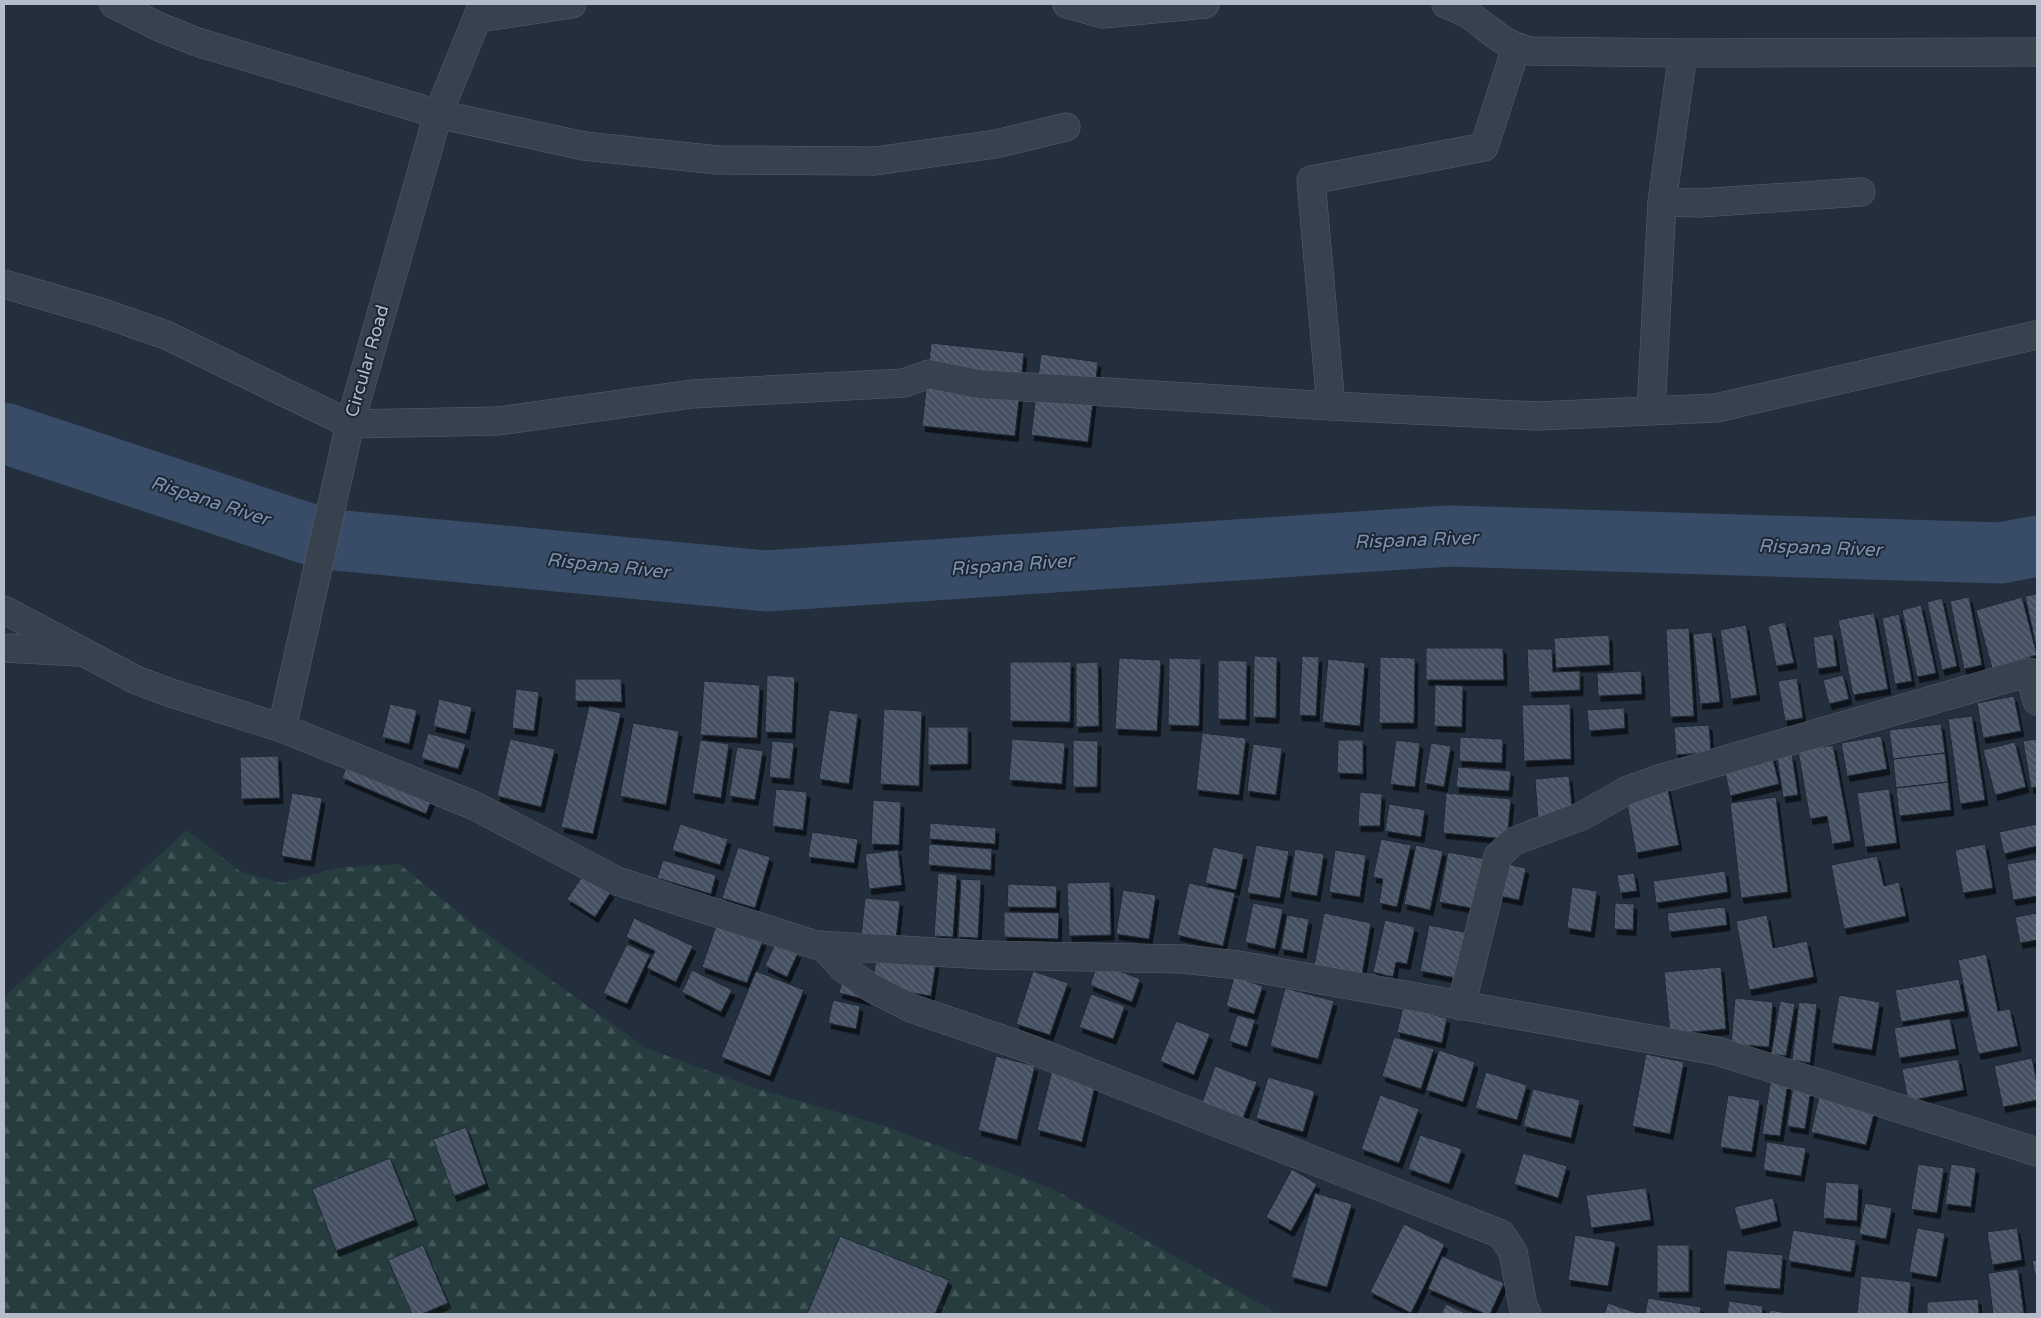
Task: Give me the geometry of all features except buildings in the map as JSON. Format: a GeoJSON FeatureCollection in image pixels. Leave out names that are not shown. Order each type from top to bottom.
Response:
{"type":"FeatureCollection","features":[{"type":"Feature","properties":{"kind":"street"},"geometry":{"type":"LineString","coordinates":[[114,4],[156,26],[197,42],[438,114],[584,146],[718,160],[875,161],[996,144],[1066,127]]}},
{"type":"Feature","properties":{"kind":"street"},"geometry":{"type":"LineString","coordinates":[[481,11],[572,4]]}},
{"type":"Feature","properties":{"kind":"street"},"geometry":{"type":"LineString","coordinates":[[1067,4],[1103,14],[1205,4]]}},
{"type":"Feature","properties":{"kind":"street"},"geometry":{"type":"LineString","coordinates":[[1446,4],[1467,14],[1500,40],[1516,48],[1531,51],[1683,53],[2037,52]]}},
{"type":"Feature","properties":{"kind":"street","name":"Circular Road"},"geometry":{"type":"LineString","coordinates":[[282,728],[350,424],[438,114],[481,11]]}},
{"type":"Feature","properties":{"kind":"street"},"geometry":{"type":"LineString","coordinates":[[1331,406],[1311,180],[1484,147],[1516,48]]}},
{"type":"Feature","properties":{"kind":"street"},"geometry":{"type":"LineString","coordinates":[[1652,411],[1662,202],[1683,53]]}},
{"type":"Feature","properties":{"kind":"street"},"geometry":{"type":"LineString","coordinates":[[1662,202],[1700,203],[1861,192]]}},
{"type":"Feature","properties":{"kind":"street"},"geometry":{"type":"LineString","coordinates":[[4,284],[100,312],[166,335],[350,424],[498,421],[692,394],[904,383],[930,374],[978,384],[1331,406],[1537,416],[1716,408],[2037,335]]}},
{"type":"Feature","properties":{"kind":"street"},"geometry":{"type":"LineString","coordinates":[[4,610],[136,680],[282,728],[475,806],[617,881],[822,945],[986,955],[1184,960],[1238,965],[1717,1051],[2037,1152]]}},
{"type":"Feature","properties":{"kind":"street"},"geometry":{"type":"LineString","coordinates":[[4,648],[86,653]]}},
{"type":"Feature","properties":{"kind":"street"},"geometry":{"type":"LineString","coordinates":[[1460,1006],[1498,856],[1514,841],[1582,816],[1626,791],[1658,779],[2029,672],[2036,692]]}},
{"type":"Feature","properties":{"kind":"street"},"geometry":{"type":"LineString","coordinates":[[822,945],[843,968],[870,987],[911,1008],[1022,1046],[1501,1234],[1513,1252],[1523,1306],[1527,1314]]}},
{"type":"Feature","properties":{"kind":"green space"},"geometry":{"type":"Polygon","coordinates":[[[187,830],[241,872],[282,883],[337,868],[399,864],[473,924],[646,1048],[755,1088],[885,1126],[1053,1189],[1279,1314],[4,1314],[4,997],[187,830]]]}},
{"type":"Feature","properties":{"kind":"waterway","name":"Rispana River"},"geometry":{"type":"LineString","coordinates":[[4,433],[324,539],[766,581],[1449,536],[2001,553],[2037,546]]}}]}
